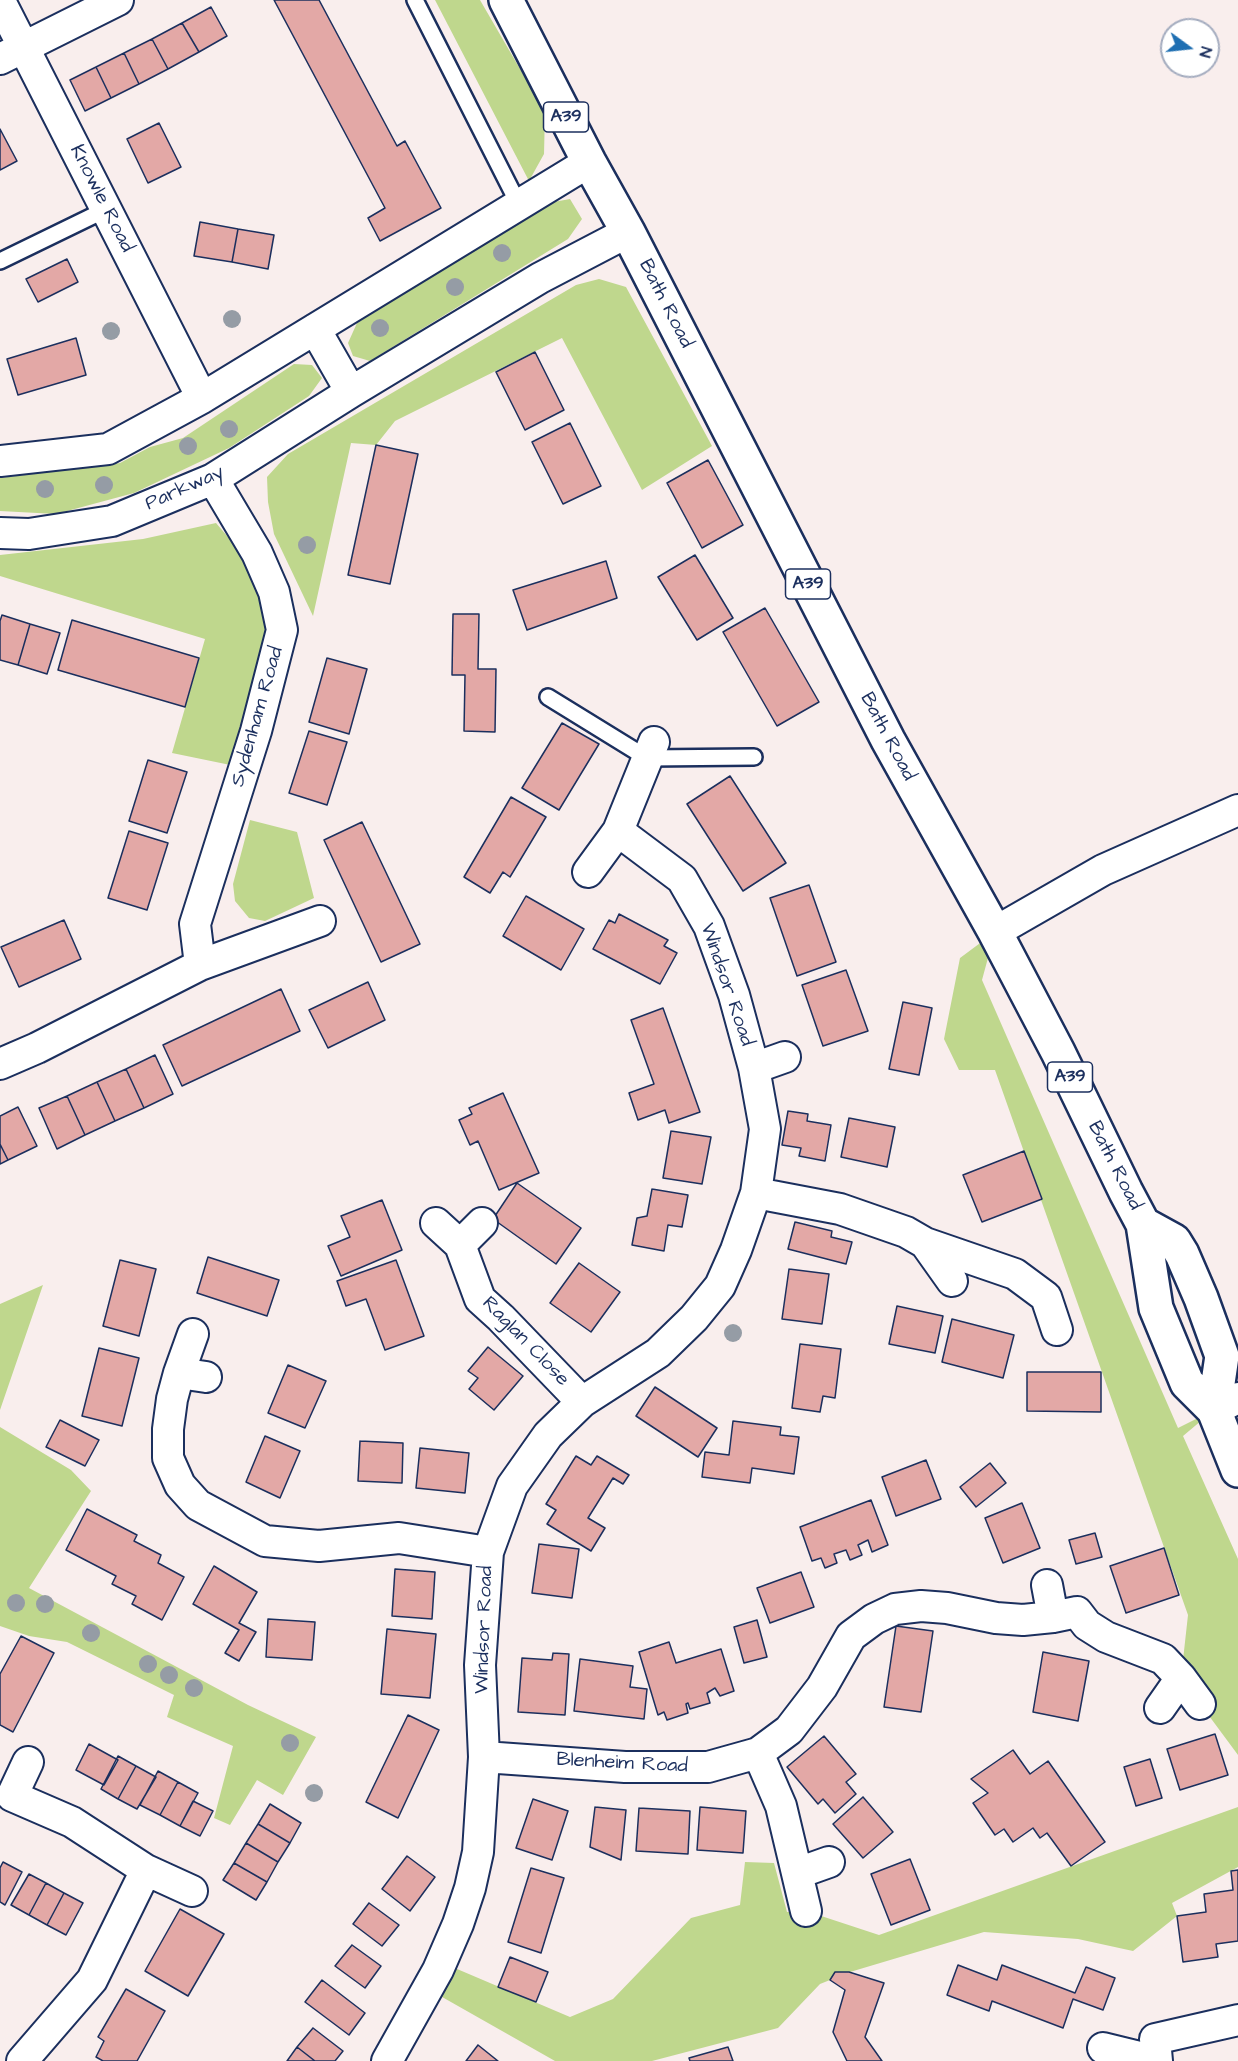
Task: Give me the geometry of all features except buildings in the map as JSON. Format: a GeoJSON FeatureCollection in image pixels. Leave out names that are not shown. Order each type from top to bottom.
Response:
{"type":"FeatureCollection","features":[{"type":"Feature","properties":{"kind":"main road","name":"Bath Road"},"geometry":{"type":"LineString","coordinates":[[506,0],[589,162],[628,232],[888,740],[995,932],[1058,1052],[1143,1224],[1174,1241],[1201,1298],[1222,1356],[1226,1404],[1235,1453]]}},
{"type":"Feature","properties":{"kind":"main road"},"geometry":{"type":"LineString","coordinates":[[1143,1224],[1156,1308],[1187,1383],[1226,1404]]}},
{"type":"Feature","properties":{"kind":"street"},"geometry":{"type":"LineString","coordinates":[[12,53],[118,0]]}},
{"type":"Feature","properties":{"kind":"street","name":"Knowle Road"},"geometry":{"type":"LineString","coordinates":[[0,1],[12,53],[107,210],[202,398]]}},
{"type":"Feature","properties":{"kind":"street"},"geometry":{"type":"LineString","coordinates":[[0,461],[108,449],[202,398],[589,162]]}},
{"type":"Feature","properties":{"kind":"street","name":"Parkway"},"geometry":{"type":"LineString","coordinates":[[0,533],[29,534],[112,521],[213,479],[351,392],[540,278],[628,232]]}},
{"type":"Feature","properties":{"kind":"street"},"geometry":{"type":"LineString","coordinates":[[315,328],[351,392]]}},
{"type":"Feature","properties":{"kind":"street","name":"Sydenham Road"},"geometry":{"type":"LineString","coordinates":[[200,965],[195,924],[256,731],[282,630],[274,592],[257,552],[213,479]]}},
{"type":"Feature","properties":{"kind":"street"},"geometry":{"type":"LineString","coordinates":[[588,872],[618,831],[651,750]]}},
{"type":"Feature","properties":{"kind":"street"},"geometry":{"type":"LineString","coordinates":[[995,932],[1103,870],[1238,810]]}},
{"type":"Feature","properties":{"kind":"street","name":"Windsor Road"},"geometry":{"type":"LineString","coordinates":[[387,2061],[438,1970],[458,1924],[470,1888],[478,1852],[484,1757],[480,1665],[488,1552],[512,1486],[548,1435],[582,1402],[658,1353],[700,1311],[720,1286],[736,1250],[756,1193],[765,1130],[754,1068],[734,995],[709,926],[682,879],[618,831]]}},
{"type":"Feature","properties":{"kind":"street"},"geometry":{"type":"LineString","coordinates":[[0,1064],[37,1048],[200,965],[320,921]]}},
{"type":"Feature","properties":{"kind":"street","name":"Windsor Road"},"geometry":{"type":"LineString","coordinates":[[754,1068],[784,1058]]}},
{"type":"Feature","properties":{"kind":"street"},"geometry":{"type":"LineString","coordinates":[[756,1193],[840,1209],[906,1232],[926,1243],[1015,1274],[1046,1297],[1057,1330]]}},
{"type":"Feature","properties":{"kind":"street","name":"Raglan Close"},"geometry":{"type":"LineString","coordinates":[[436,1223],[460,1245],[480,1299],[501,1317],[582,1402]]}},
{"type":"Feature","properties":{"kind":"street"},"geometry":{"type":"LineString","coordinates":[[460,1245],[482,1223]]}},
{"type":"Feature","properties":{"kind":"street"},"geometry":{"type":"LineString","coordinates":[[926,1243],[962,1244]]}},
{"type":"Feature","properties":{"kind":"street"},"geometry":{"type":"LineString","coordinates":[[926,1243],[952,1281]]}},
{"type":"Feature","properties":{"kind":"street"},"geometry":{"type":"LineString","coordinates":[[193,1334],[192,1375],[168,1428],[168,1458],[180,1485],[198,1504],[265,1541],[319,1546],[399,1538],[488,1552]]}},
{"type":"Feature","properties":{"kind":"street"},"geometry":{"type":"LineString","coordinates":[[1047,1585],[1053,1617]]}},
{"type":"Feature","properties":{"kind":"street","name":"Blenheim Road"},"geometry":{"type":"LineString","coordinates":[[484,1757],[625,1767],[708,1767],[758,1753],[789,1730],[822,1687],[851,1636],[874,1619],[895,1609],[921,1606],[965,1610],[996,1618],[1023,1620],[1077,1612],[1087,1625],[1106,1637],[1163,1659],[1181,1678],[1200,1704]]}},
{"type":"Feature","properties":{"kind":"street"},"geometry":{"type":"LineString","coordinates":[[1160,1708],[1181,1678]]}},
{"type":"Feature","properties":{"kind":"street"},"geometry":{"type":"LineString","coordinates":[[758,1753],[781,1806],[807,1911]]}},
{"type":"Feature","properties":{"kind":"street"},"geometry":{"type":"LineString","coordinates":[[28,1762],[6,1807],[72,1822],[146,1870],[192,1891]]}},
{"type":"Feature","properties":{"kind":"street"},"geometry":{"type":"LineString","coordinates":[[798,1873],[829,1862]]}},
{"type":"Feature","properties":{"kind":"street"},"geometry":{"type":"LineString","coordinates":[[22,2061],[92,1980],[146,1870]]}},
{"type":"Feature","properties":{"kind":"street"},"geometry":{"type":"LineString","coordinates":[[1103,2048],[1155,2045],[1238,2020]]}},
{"type":"Feature","properties":{"kind":"lane"},"geometry":{"type":"LineString","coordinates":[[415,0],[519,205]]}},
{"type":"Feature","properties":{"kind":"lane"},"geometry":{"type":"LineString","coordinates":[[0,261],[107,210]]}},
{"type":"Feature","properties":{"kind":"lane"},"geometry":{"type":"LineString","coordinates":[[548,697],[651,750],[754,757]]}},
{"type":"Feature","properties":{"kind":"green space"},"geometry":{"type":"Polygon","coordinates":[[[435,0],[480,0],[545,112],[544,154],[529,181],[435,0]]]}},
{"type":"Feature","properties":{"kind":"green space"},"geometry":{"type":"Polygon","coordinates":[[[570,199],[582,219],[568,239],[370,361],[353,356],[348,343],[357,323],[548,203],[570,199]]]}},
{"type":"Feature","properties":{"kind":"green space"},"geometry":{"type":"Polygon","coordinates":[[[599,279],[626,287],[712,446],[642,490],[562,338],[395,421],[376,445],[351,443],[313,616],[274,534],[268,502],[267,477],[288,454],[576,285],[599,279]]]}},
{"type":"Feature","properties":{"kind":"green space"},"geometry":{"type":"Polygon","coordinates":[[[294,364],[312,365],[322,378],[309,396],[229,448],[134,493],[56,514],[0,511],[0,478],[120,463],[150,447],[183,438],[294,364]]]}},
{"type":"Feature","properties":{"kind":"green space"},"geometry":{"type":"Polygon","coordinates":[[[216,523],[252,565],[269,620],[245,768],[172,753],[205,639],[0,576],[0,555],[143,539],[216,523]]]}},
{"type":"Feature","properties":{"kind":"green space"},"geometry":{"type":"Polygon","coordinates":[[[250,820],[297,832],[314,898],[265,921],[249,918],[235,901],[233,884],[250,820]]]}},
{"type":"Feature","properties":{"kind":"green space"},"geometry":{"type":"Polygon","coordinates":[[[995,932],[982,980],[1178,1428],[1214,1410],[1183,1436],[1238,1559],[1238,1755],[1181,1678],[1188,1615],[995,1070],[959,1070],[944,1039],[960,958],[995,932]]]}},
{"type":"Feature","properties":{"kind":"green space"},"geometry":{"type":"Polygon","coordinates":[[[43,1285],[0,1410],[0,1304],[43,1285]]]}},
{"type":"Feature","properties":{"kind":"green space"},"geometry":{"type":"Polygon","coordinates":[[[0,1427],[71,1470],[91,1491],[29,1588],[248,1705],[316,1737],[283,1795],[257,1780],[230,1825],[214,1818],[233,1746],[167,1717],[174,1695],[67,1642],[29,1636],[0,1626],[0,1427]]]}},
{"type":"Feature","properties":{"kind":"green space"},"geometry":{"type":"Polygon","coordinates":[[[1238,1807],[1238,1867],[1172,1903],[1177,1916],[1133,1951],[1078,1939],[984,1932],[850,1972],[820,1984],[778,2028],[652,2061],[555,2061],[428,1989],[450,1966],[570,2017],[613,1999],[691,1918],[740,1905],[745,1862],[774,1863],[787,1912],[806,1911],[879,1935],[1238,1807]]]}}]}
